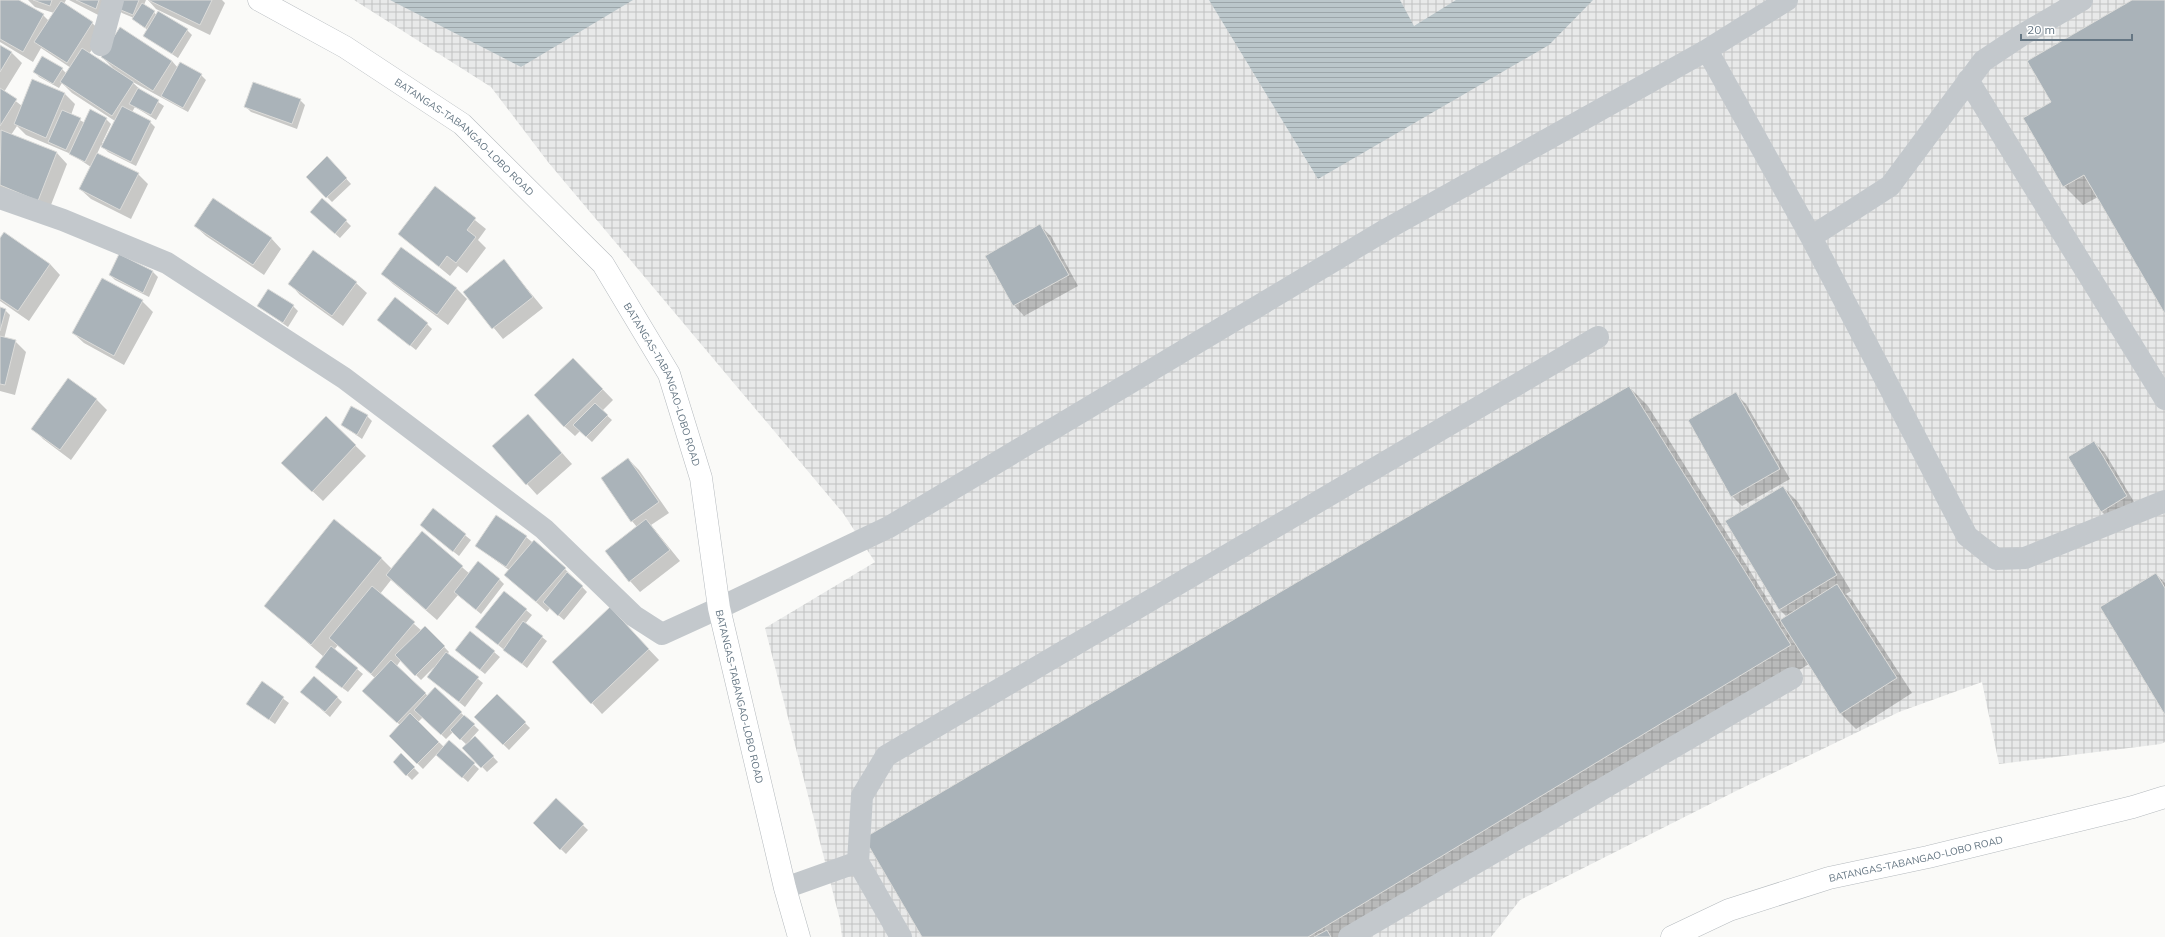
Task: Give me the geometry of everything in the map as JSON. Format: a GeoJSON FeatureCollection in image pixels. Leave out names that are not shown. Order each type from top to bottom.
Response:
{"type":"FeatureCollection","features":[{"type":"Feature","properties":{"kind":"main road","name":"BATANGAS-TABANGAO-LOBO ROAD"},"geometry":{"type":"LineString","coordinates":[[259,0],[345,47],[462,124],[603,264],[669,374],[701,478],[718,608],[785,888],[799,937]]}},
{"type":"Feature","properties":{"kind":"main road","name":"BATANGAS-TABANGAO-LOBO ROAD"},"geometry":{"type":"LineString","coordinates":[[1672,937],[1729,910],[1829,878],[1928,857],[2133,807],[2165,796]]}},
{"type":"Feature","properties":{"kind":"street"},"geometry":{"type":"LineString","coordinates":[[101,45],[113,0]]}},
{"type":"Feature","properties":{"kind":"street"},"geometry":{"type":"LineString","coordinates":[[0,198],[63,220],[167,263],[344,378],[544,529],[634,616],[662,634],[890,527],[1387,229],[1707,50],[1787,0]]}},
{"type":"Feature","properties":{"kind":"street"},"geometry":{"type":"LineString","coordinates":[[1811,237],[1890,186],[1983,61],[2022,35],[2082,0]]}},
{"type":"Feature","properties":{"kind":"street"},"geometry":{"type":"LineString","coordinates":[[1707,50],[1811,237],[1967,536],[1996,559],[2025,558],[2165,500]]}},
{"type":"Feature","properties":{"kind":"street"},"geometry":{"type":"LineString","coordinates":[[1968,80],[2165,399]]}},
{"type":"Feature","properties":{"kind":"street"},"geometry":{"type":"LineString","coordinates":[[901,937],[858,862],[862,796],[886,756],[1598,337]]}},
{"type":"Feature","properties":{"kind":"street"},"geometry":{"type":"LineString","coordinates":[[1349,937],[1792,678]]}},
{"type":"Feature","properties":{"kind":"street"},"geometry":{"type":"LineString","coordinates":[[785,888],[858,862]]}},
{"type":"Feature","properties":{"kind":"shaded area"},"geometry":{"type":"Polygon","coordinates":[[[354,0],[2165,0],[2165,742],[2161,744],[1999,764],[1982,682],[1899,712],[1736,791],[1520,900],[1491,937],[842,937],[840,920],[765,628],[875,562],[843,513],[548,162],[491,87],[354,0]]]}},
{"type":"Feature","properties":{"kind":"shaded area"},"geometry":{"type":"Polygon","coordinates":[[[390,0],[633,0],[521,67],[390,0]]]}},
{"type":"Feature","properties":{"kind":"shaded area"},"geometry":{"type":"Polygon","coordinates":[[[1209,0],[1400,0],[1414,26],[1456,0],[1593,0],[1549,45],[1318,179],[1209,0]]]}},
{"type":"Feature","properties":{"kind":"building"},"geometry":{"type":"Polygon","coordinates":[[[0,0],[19,0],[44,14],[23,52],[0,39],[0,0]]]}},
{"type":"Feature","properties":{"kind":"building"},"geometry":{"type":"Polygon","coordinates":[[[33,0],[52,0],[50,6],[33,0]]]}},
{"type":"Feature","properties":{"kind":"building"},"geometry":{"type":"Polygon","coordinates":[[[76,0],[99,0],[96,9],[76,0]]]}},
{"type":"Feature","properties":{"kind":"building"},"geometry":{"type":"Polygon","coordinates":[[[119,0],[139,0],[133,15],[116,8],[119,0]]]}},
{"type":"Feature","properties":{"kind":"building"},"geometry":{"type":"Polygon","coordinates":[[[148,0],[212,0],[200,25],[148,0]]]}},
{"type":"Feature","properties":{"kind":"building"},"geometry":{"type":"Polygon","coordinates":[[[2132,0],[2165,0],[2165,314],[2084,175],[2063,187],[2023,118],[2051,102],[2027,61],[2132,0]]]}},
{"type":"Feature","properties":{"kind":"building"},"geometry":{"type":"Polygon","coordinates":[[[61,1],[93,22],[67,63],[34,42],[61,1]]]}},
{"type":"Feature","properties":{"kind":"building"},"geometry":{"type":"Polygon","coordinates":[[[142,3],[155,11],[145,28],[132,19],[142,3]]]}},
{"type":"Feature","properties":{"kind":"building"},"geometry":{"type":"Polygon","coordinates":[[[158,11],[188,29],[172,54],[143,36],[158,11]]]}},
{"type":"Feature","properties":{"kind":"building"},"geometry":{"type":"Polygon","coordinates":[[[120,27],[172,61],[153,91],[101,57],[120,27]]]}},
{"type":"Feature","properties":{"kind":"building"},"geometry":{"type":"Polygon","coordinates":[[[0,45],[12,52],[0,72],[0,45]]]}},
{"type":"Feature","properties":{"kind":"building"},"geometry":{"type":"Polygon","coordinates":[[[82,48],[134,82],[112,116],[60,82],[82,48]]]}},
{"type":"Feature","properties":{"kind":"building"},"geometry":{"type":"Polygon","coordinates":[[[42,56],[63,68],[53,84],[33,72],[42,56]]]}},
{"type":"Feature","properties":{"kind":"building"},"geometry":{"type":"Polygon","coordinates":[[[180,62],[202,74],[183,108],[161,96],[180,62]]]}},
{"type":"Feature","properties":{"kind":"building"},"geometry":{"type":"Polygon","coordinates":[[[32,79],[65,93],[46,138],[14,124],[32,79]]]}},
{"type":"Feature","properties":{"kind":"building"},"geometry":{"type":"Polygon","coordinates":[[[253,82],[301,99],[292,124],[244,107],[253,82]]]}},
{"type":"Feature","properties":{"kind":"building"},"geometry":{"type":"Polygon","coordinates":[[[0,88],[17,99],[0,126],[0,88]]]}},
{"type":"Feature","properties":{"kind":"building"},"geometry":{"type":"Polygon","coordinates":[[[138,88],[159,100],[151,115],[129,104],[138,88]]]}},
{"type":"Feature","properties":{"kind":"building"},"geometry":{"type":"Polygon","coordinates":[[[122,106],[151,121],[131,162],[101,147],[122,106]]]}},
{"type":"Feature","properties":{"kind":"building"},"geometry":{"type":"Polygon","coordinates":[[[90,109],[107,118],[85,162],[69,154],[90,109]]]}},
{"type":"Feature","properties":{"kind":"building"},"geometry":{"type":"Polygon","coordinates":[[[62,110],[81,118],[66,150],[48,142],[62,110]]]}},
{"type":"Feature","properties":{"kind":"building"},"geometry":{"type":"Polygon","coordinates":[[[1,130],[57,152],[38,201],[0,185],[1,130]]]}},
{"type":"Feature","properties":{"kind":"building"},"geometry":{"type":"Polygon","coordinates":[[[97,153],[139,173],[120,210],[79,189],[97,153]]]}},
{"type":"Feature","properties":{"kind":"building"},"geometry":{"type":"Polygon","coordinates":[[[327,156],[347,178],[326,198],[306,177],[327,156]]]}},
{"type":"Feature","properties":{"kind":"building"},"geometry":{"type":"Polygon","coordinates":[[[435,186],[476,218],[467,230],[476,237],[456,263],[447,256],[439,267],[398,234],[435,186]]]}},
{"type":"Feature","properties":{"kind":"building"},"geometry":{"type":"Polygon","coordinates":[[[213,198],[272,238],[253,265],[194,226],[213,198]]]}},
{"type":"Feature","properties":{"kind":"building"},"geometry":{"type":"Polygon","coordinates":[[[322,198],[347,220],[335,234],[310,212],[322,198]]]}},
{"type":"Feature","properties":{"kind":"building"},"geometry":{"type":"Polygon","coordinates":[[[1040,224],[1069,275],[1013,306],[985,256],[1040,224]]]}},
{"type":"Feature","properties":{"kind":"building"},"geometry":{"type":"Polygon","coordinates":[[[4,232],[50,264],[18,311],[0,299],[0,238],[4,232]]]}},
{"type":"Feature","properties":{"kind":"building"},"geometry":{"type":"Polygon","coordinates":[[[401,247],[457,288],[437,315],[381,274],[401,247]]]}},
{"type":"Feature","properties":{"kind":"building"},"geometry":{"type":"Polygon","coordinates":[[[313,250],[357,282],[332,316],[288,284],[313,250]]]}},
{"type":"Feature","properties":{"kind":"building"},"geometry":{"type":"Polygon","coordinates":[[[119,254],[153,271],[143,293],[109,275],[119,254]]]}},
{"type":"Feature","properties":{"kind":"building"},"geometry":{"type":"Polygon","coordinates":[[[504,259],[533,297],[492,329],[463,292],[504,259]]]}},
{"type":"Feature","properties":{"kind":"building"},"geometry":{"type":"Polygon","coordinates":[[[102,278],[143,300],[114,356],[72,333],[102,278]]]}},
{"type":"Feature","properties":{"kind":"building"},"geometry":{"type":"Polygon","coordinates":[[[268,289],[294,305],[283,323],[257,306],[268,289]]]}},
{"type":"Feature","properties":{"kind":"building"},"geometry":{"type":"Polygon","coordinates":[[[395,297],[428,323],[410,346],[377,320],[395,297]]]}},
{"type":"Feature","properties":{"kind":"building"},"geometry":{"type":"Polygon","coordinates":[[[0,307],[6,309],[0,331],[0,307]]]}},
{"type":"Feature","properties":{"kind":"building"},"geometry":{"type":"Polygon","coordinates":[[[0,336],[16,340],[5,385],[0,384],[0,336]]]}},
{"type":"Feature","properties":{"kind":"building"},"geometry":{"type":"Polygon","coordinates":[[[573,358],[603,389],[564,427],[534,395],[573,358]]]}},
{"type":"Feature","properties":{"kind":"building"},"geometry":{"type":"Polygon","coordinates":[[[68,378],[97,399],[60,450],[31,429],[68,378]]]}},
{"type":"Feature","properties":{"kind":"building"},"geometry":{"type":"Polygon","coordinates":[[[1629,386],[1791,645],[1308,937],[922,937],[864,838],[1629,386]]]}},
{"type":"Feature","properties":{"kind":"building"},"geometry":{"type":"Polygon","coordinates":[[[1736,392],[1780,469],[1731,497],[1688,420],[1736,392]]]}},
{"type":"Feature","properties":{"kind":"building"},"geometry":{"type":"Polygon","coordinates":[[[595,403],[608,415],[586,437],[573,425],[595,403]]]}},
{"type":"Feature","properties":{"kind":"building"},"geometry":{"type":"Polygon","coordinates":[[[351,406],[368,415],[357,435],[341,425],[351,406]]]}},
{"type":"Feature","properties":{"kind":"building"},"geometry":{"type":"Polygon","coordinates":[[[528,414],[562,453],[526,485],[492,446],[528,414]]]}},
{"type":"Feature","properties":{"kind":"building"},"geometry":{"type":"Polygon","coordinates":[[[326,416],[356,445],[312,492],[281,463],[326,416]]]}},
{"type":"Feature","properties":{"kind":"building"},"geometry":{"type":"Polygon","coordinates":[[[2094,441],[2127,496],[2101,512],[2068,457],[2094,441]]]}},
{"type":"Feature","properties":{"kind":"building"},"geometry":{"type":"Polygon","coordinates":[[[628,458],[659,502],[631,522],[601,478],[628,458]]]}},
{"type":"Feature","properties":{"kind":"building"},"geometry":{"type":"Polygon","coordinates":[[[1783,486],[1837,575],[1779,610],[1725,521],[1783,486]]]}},
{"type":"Feature","properties":{"kind":"building"},"geometry":{"type":"Polygon","coordinates":[[[433,508],[466,534],[453,552],[420,525],[433,508]]]}},
{"type":"Feature","properties":{"kind":"building"},"geometry":{"type":"Polygon","coordinates":[[[496,515],[527,536],[506,567],[475,546],[496,515]]]}},
{"type":"Feature","properties":{"kind":"building"},"geometry":{"type":"Polygon","coordinates":[[[334,519],[382,558],[311,645],[264,606],[334,519]]]}},
{"type":"Feature","properties":{"kind":"building"},"geometry":{"type":"Polygon","coordinates":[[[646,519],[670,550],[629,582],[605,551],[646,519]]]}},
{"type":"Feature","properties":{"kind":"building"},"geometry":{"type":"Polygon","coordinates":[[[422,531],[463,566],[426,610],[386,575],[422,531]]]}},
{"type":"Feature","properties":{"kind":"building"},"geometry":{"type":"Polygon","coordinates":[[[534,540],[566,568],[536,602],[504,575],[534,540]]]}},
{"type":"Feature","properties":{"kind":"building"},"geometry":{"type":"Polygon","coordinates":[[[478,561],[500,579],[476,610],[454,592],[478,561]]]}},
{"type":"Feature","properties":{"kind":"building"},"geometry":{"type":"Polygon","coordinates":[[[567,572],[583,586],[558,616],[543,602],[567,572]]]}},
{"type":"Feature","properties":{"kind":"building"},"geometry":{"type":"Polygon","coordinates":[[[2156,573],[2165,588],[2165,715],[2100,607],[2156,573]]]}},
{"type":"Feature","properties":{"kind":"building"},"geometry":{"type":"Polygon","coordinates":[[[1837,584],[1897,678],[1840,714],[1780,620],[1837,584]]]}},
{"type":"Feature","properties":{"kind":"building"},"geometry":{"type":"Polygon","coordinates":[[[372,586],[415,622],[371,674],[329,638],[372,586]]]}},
{"type":"Feature","properties":{"kind":"building"},"geometry":{"type":"Polygon","coordinates":[[[504,591],[527,609],[498,645],[475,627],[504,591]]]}},
{"type":"Feature","properties":{"kind":"building"},"geometry":{"type":"Polygon","coordinates":[[[610,607],[649,649],[591,704],[552,662],[610,607]]]}},
{"type":"Feature","properties":{"kind":"building"},"geometry":{"type":"Polygon","coordinates":[[[523,621],[543,636],[522,664],[503,650],[523,621]]]}},
{"type":"Feature","properties":{"kind":"building"},"geometry":{"type":"Polygon","coordinates":[[[425,626],[445,646],[415,676],[395,655],[425,626]]]}},
{"type":"Feature","properties":{"kind":"building"},"geometry":{"type":"Polygon","coordinates":[[[470,631],[495,651],[480,670],[455,650],[470,631]]]}},
{"type":"Feature","properties":{"kind":"building"},"geometry":{"type":"Polygon","coordinates":[[[331,646],[358,668],[342,688],[315,667],[331,646]]]}},
{"type":"Feature","properties":{"kind":"building"},"geometry":{"type":"Polygon","coordinates":[[[446,652],[479,677],[459,702],[427,677],[446,652]]]}},
{"type":"Feature","properties":{"kind":"building"},"geometry":{"type":"Polygon","coordinates":[[[391,660],[426,693],[397,723],[362,691],[391,660]]]}},
{"type":"Feature","properties":{"kind":"building"},"geometry":{"type":"Polygon","coordinates":[[[314,676],[338,697],[325,712],[300,692],[314,676]]]}},
{"type":"Feature","properties":{"kind":"building"},"geometry":{"type":"Polygon","coordinates":[[[262,681],[284,697],[269,720],[246,704],[262,681]]]}},
{"type":"Feature","properties":{"kind":"building"},"geometry":{"type":"Polygon","coordinates":[[[435,687],[462,712],[441,735],[414,710],[435,687]]]}},
{"type":"Feature","properties":{"kind":"building"},"geometry":{"type":"Polygon","coordinates":[[[497,694],[526,722],[503,745],[474,717],[497,694]]]}},
{"type":"Feature","properties":{"kind":"building"},"geometry":{"type":"Polygon","coordinates":[[[410,713],[439,742],[417,764],[389,736],[410,713]]]}},
{"type":"Feature","properties":{"kind":"building"},"geometry":{"type":"Polygon","coordinates":[[[464,715],[475,724],[460,740],[450,730],[464,715]]]}},
{"type":"Feature","properties":{"kind":"building"},"geometry":{"type":"Polygon","coordinates":[[[475,736],[494,756],[481,768],[462,748],[475,736]]]}},
{"type":"Feature","properties":{"kind":"building"},"geometry":{"type":"Polygon","coordinates":[[[449,740],[475,763],[462,778],[436,755],[449,740]]]}},
{"type":"Feature","properties":{"kind":"building"},"geometry":{"type":"Polygon","coordinates":[[[401,753],[415,767],[406,776],[393,762],[401,753]]]}},
{"type":"Feature","properties":{"kind":"building"},"geometry":{"type":"Polygon","coordinates":[[[556,798],[584,824],[560,850],[533,823],[556,798]]]}},
{"type":"Feature","properties":{"kind":"building"},"geometry":{"type":"Polygon","coordinates":[[[1327,930],[1331,937],[1314,937],[1327,930]]]}}]}
